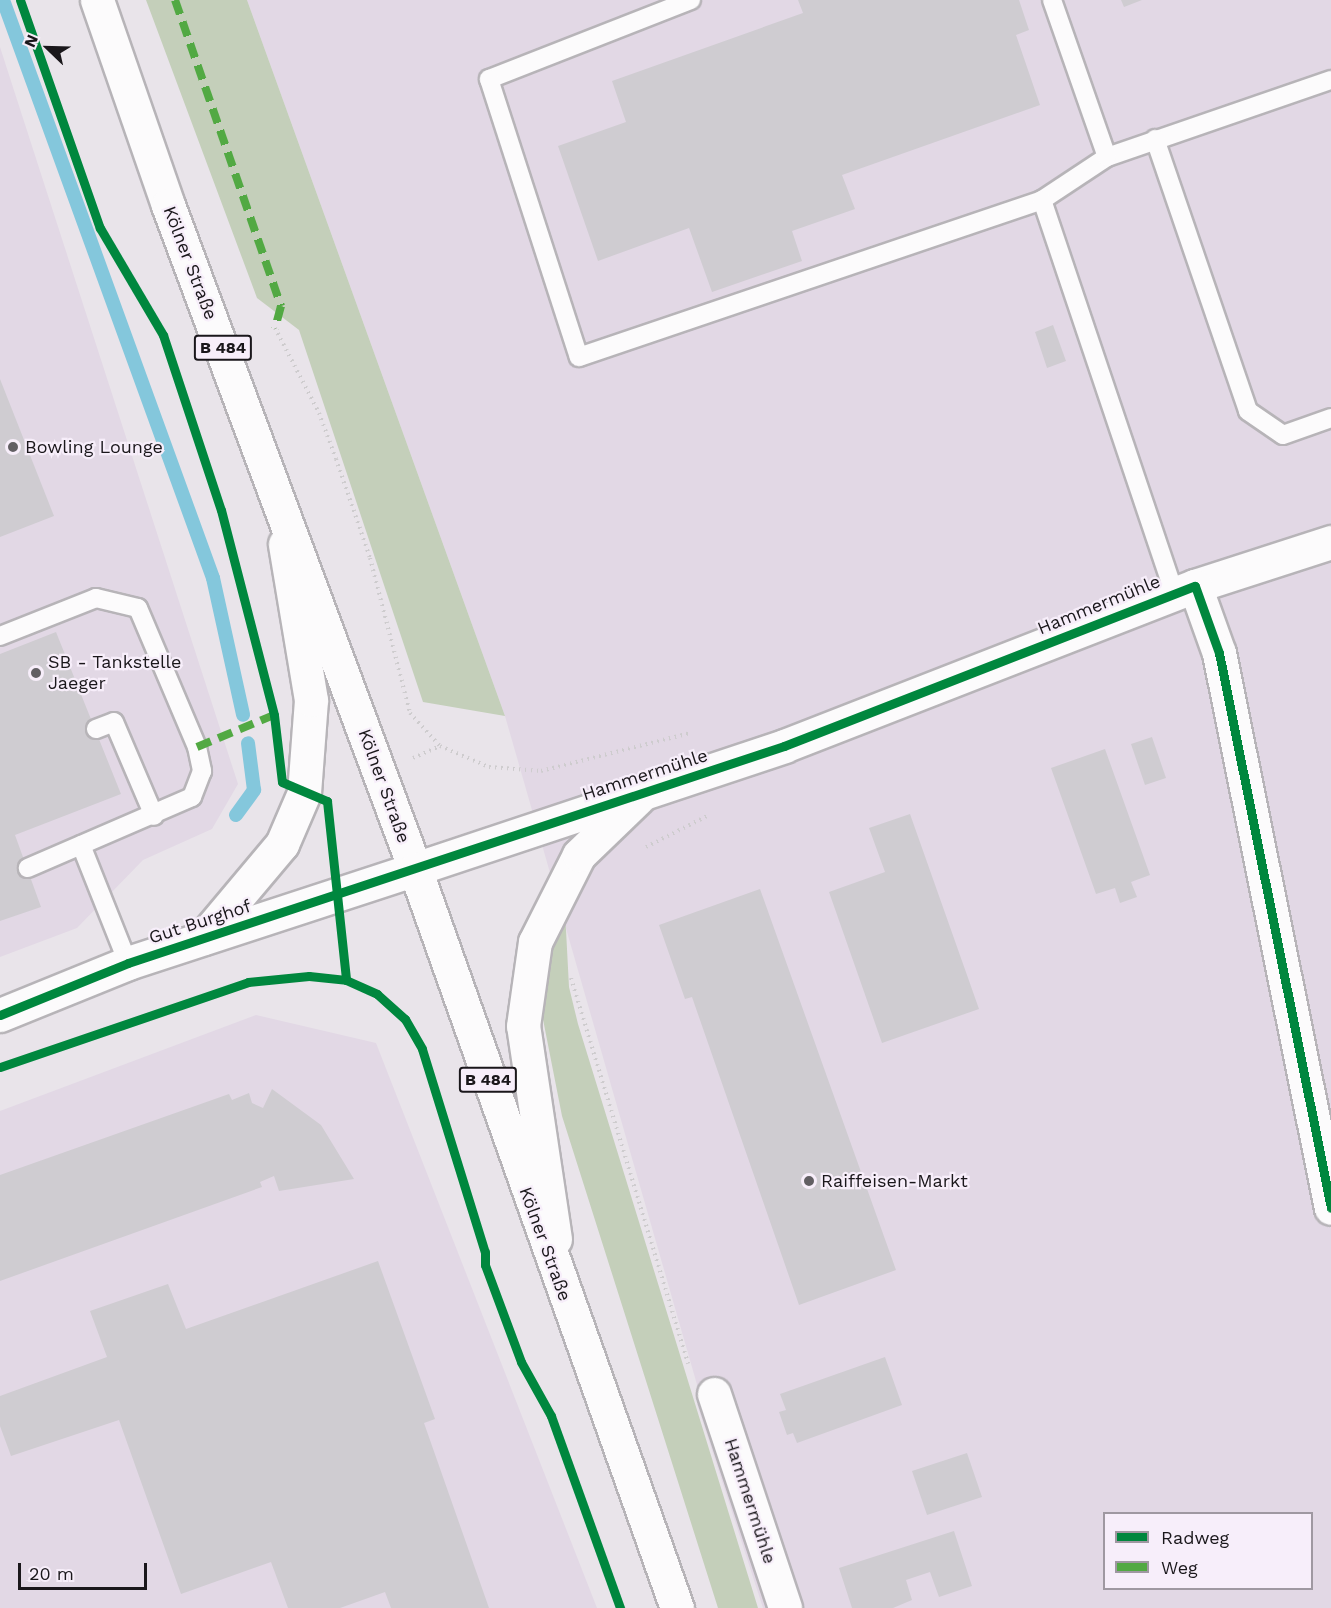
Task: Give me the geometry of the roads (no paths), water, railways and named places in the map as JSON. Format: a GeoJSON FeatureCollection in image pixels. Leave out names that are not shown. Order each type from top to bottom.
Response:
{"type":"FeatureCollection","features":[{"type":"Feature","properties":{"kind":"street","name":"Kölner Straße"},"geometry":{"type":"LineString","coordinates":[[97,0],[168,205],[277,492],[415,869],[562,1291],[677,1608]]}},
{"type":"Feature","properties":{"kind":"street"},"geometry":{"type":"LineString","coordinates":[[203,938],[282,844],[304,793],[311,700],[277,492]]}},
{"type":"Feature","properties":{"kind":"street","name":"Hammermühle"},"geometry":{"type":"LineString","coordinates":[[415,869],[784,746],[1185,589],[1331,542]]}},
{"type":"Feature","properties":{"kind":"street"},"geometry":{"type":"LineString","coordinates":[[1185,589],[1219,653],[1331,1208]]}},
{"type":"Feature","properties":{"kind":"street"},"geometry":{"type":"LineString","coordinates":[[562,1291],[523,1026],[535,942],[579,855],[644,792]]}},
{"type":"Feature","properties":{"kind":"street","name":"Gut Burghof"},"geometry":{"type":"LineString","coordinates":[[0,1015],[128,963],[415,869]]}},
{"type":"Feature","properties":{"kind":"street","name":"Hammermühle"},"geometry":{"type":"LineString","coordinates":[[714,1394],[785,1608]]}},
{"type":"Feature","properties":{"kind":"lane"},"geometry":{"type":"LineString","coordinates":[[691,0],[489,79],[579,357],[1042,201],[1107,157],[1331,80]]}},
{"type":"Feature","properties":{"kind":"lane"},"geometry":{"type":"LineString","coordinates":[[1052,0],[1107,157]]}},
{"type":"Feature","properties":{"kind":"lane"},"geometry":{"type":"LineString","coordinates":[[1155,140],[1248,411],[1283,435],[1331,418]]}},
{"type":"Feature","properties":{"kind":"lane"},"geometry":{"type":"LineString","coordinates":[[1042,201],[1185,589]]}},
{"type":"Feature","properties":{"kind":"lane"},"geometry":{"type":"LineString","coordinates":[[0,636],[96,598],[138,608],[197,747],[202,771],[192,797],[153,816],[81,844],[28,868]]}},
{"type":"Feature","properties":{"kind":"lane"},"geometry":{"type":"LineString","coordinates":[[96,729],[114,722],[153,816]]}},
{"type":"Feature","properties":{"kind":"lane"},"geometry":{"type":"LineString","coordinates":[[81,844],[128,963]]}},
{"type":"Feature","properties":{"kind":"waterway"},"geometry":{"type":"LineString","coordinates":[[3,0],[213,578],[243,715]]}},
{"type":"Feature","properties":{"kind":"waterway"},"geometry":{"type":"LineString","coordinates":[[236,815],[254,790],[248,743]]}},
{"type":"Feature","properties":{"kind":"place","name":"Bowling Lounge"},"geometry":{"type":"Point","coordinates":[13,447]}},
{"type":"Feature","properties":{"kind":"place","name":"SB - Tankstelle Jaeger"},"geometry":{"type":"Point","coordinates":[36,673]}},
{"type":"Feature","properties":{"kind":"place","name":"Raiffeisen-Markt"},"geometry":{"type":"Point","coordinates":[809,1181]}}]}
